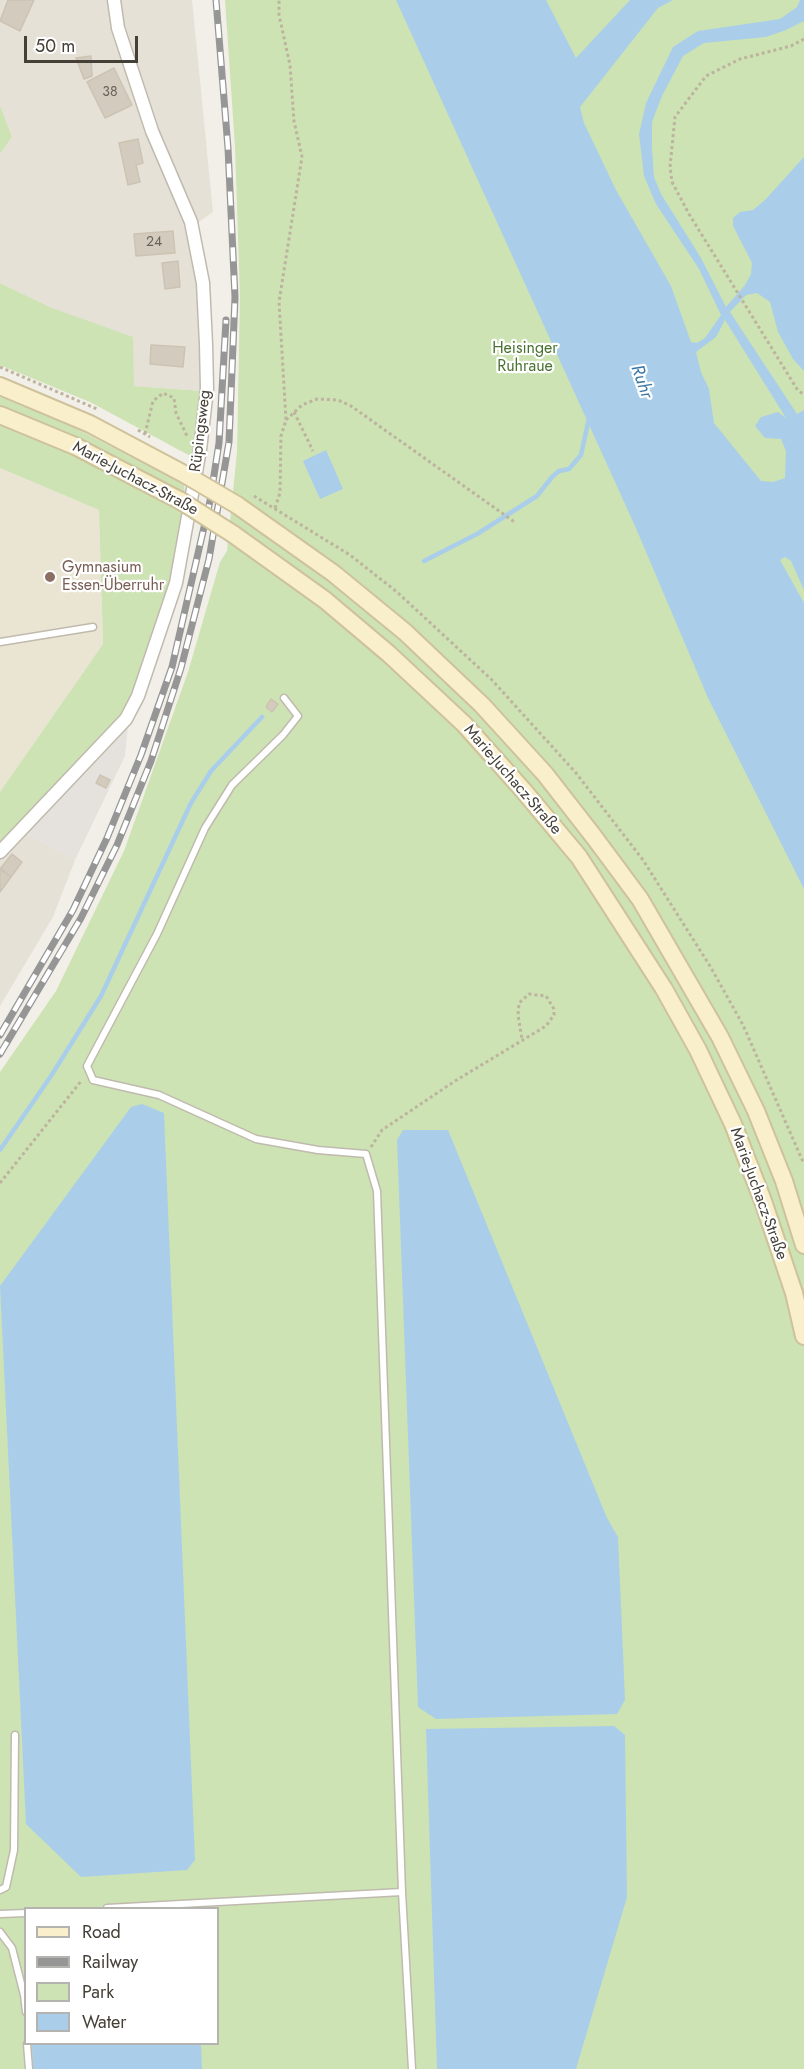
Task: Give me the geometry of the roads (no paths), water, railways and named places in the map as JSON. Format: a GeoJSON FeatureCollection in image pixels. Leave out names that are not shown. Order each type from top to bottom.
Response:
{"type":"FeatureCollection","features":[{"type":"Feature","properties":{"kind":"main road","name":"Marie-Juchacz-Straße"},"geometry":{"type":"LineString","coordinates":[[0,386],[90,424],[186,475],[243,499],[405,632],[482,705],[545,774],[640,899],[720,1037],[756,1112],[780,1171],[804,1245]]}},
{"type":"Feature","properties":{"kind":"main road","name":"Marie-Juchacz-Straße"},"geometry":{"type":"LineString","coordinates":[[0,415],[75,446],[181,501],[233,534],[325,600],[389,654],[464,724],[524,790],[579,857],[664,989],[698,1050],[723,1103],[763,1201],[794,1293],[804,1336]]}},
{"type":"Feature","properties":{"kind":"street","name":"Rüpingsweg"},"geometry":{"type":"LineString","coordinates":[[0,852],[126,718],[138,696],[176,583],[200,450],[207,389],[203,283],[191,222],[153,132],[118,28],[114,0]]}},
{"type":"Feature","properties":{"kind":"lane"},"geometry":{"type":"LineString","coordinates":[[0,642],[93,627]]}},
{"type":"Feature","properties":{"kind":"lane"},"geometry":{"type":"LineString","coordinates":[[284,698],[298,716],[283,735],[232,785],[205,828],[157,934],[87,1066],[93,1080],[159,1095],[256,1138],[318,1150],[366,1154],[377,1191],[402,1892],[412,2069]]}},
{"type":"Feature","properties":{"kind":"lane"},"geometry":{"type":"LineString","coordinates":[[0,1890],[6,1887],[14,1850],[15,1735]]}},
{"type":"Feature","properties":{"kind":"lane"},"geometry":{"type":"LineString","coordinates":[[125,1907],[402,1892]]}},
{"type":"Feature","properties":{"kind":"lane"},"geometry":{"type":"LineString","coordinates":[[0,1914],[24,1913]]}},
{"type":"Feature","properties":{"kind":"lane"},"geometry":{"type":"LineString","coordinates":[[0,1932],[12,1948],[24,1995]]}},
{"type":"Feature","properties":{"kind":"lane"},"geometry":{"type":"LineString","coordinates":[[27,2045],[29,2069]]}},
{"type":"Feature","properties":{"kind":"water","name":"Ruhr"},"geometry":{"type":"Polygon","coordinates":[[[396,0],[546,0],[576,58],[630,0],[673,0],[658,8],[580,107],[584,123],[616,190],[671,286],[691,342],[697,343],[705,338],[721,315],[699,269],[656,204],[644,176],[639,134],[646,103],[673,47],[698,31],[780,19],[797,7],[800,0],[804,0],[804,21],[786,30],[766,37],[704,43],[683,56],[662,96],[652,122],[652,148],[654,177],[661,194],[701,258],[726,307],[745,285],[751,274],[752,263],[733,226],[733,218],[740,212],[753,210],[765,200],[804,157],[804,371],[793,359],[778,332],[770,302],[757,293],[746,295],[730,312],[797,414],[804,410],[804,590],[791,561],[785,557],[780,560],[804,603],[804,889],[708,698],[635,526],[396,0]],[[725,320],[716,337],[696,352],[701,372],[709,389],[714,423],[761,481],[773,482],[785,478],[786,451],[781,439],[765,438],[755,426],[761,417],[778,412],[786,418],[725,320]]]}},
{"type":"Feature","properties":{"kind":"water"},"geometry":{"type":"Polygon","coordinates":[[[326,450],[343,489],[320,499],[303,461],[326,450]]]}},
{"type":"Feature","properties":{"kind":"water"},"geometry":{"type":"Polygon","coordinates":[[[142,1104],[164,1113],[195,1860],[187,1870],[81,1877],[26,1824],[0,1286],[131,1107],[142,1104]]]}},
{"type":"Feature","properties":{"kind":"water"},"geometry":{"type":"Polygon","coordinates":[[[403,1130],[448,1130],[607,1518],[618,1537],[625,1700],[617,1714],[436,1719],[418,1707],[397,1140],[403,1130]]]}},
{"type":"Feature","properties":{"kind":"water"},"geometry":{"type":"Polygon","coordinates":[[[614,1726],[625,1735],[627,1897],[576,2069],[437,2069],[426,1729],[614,1726]]]}},
{"type":"Feature","properties":{"kind":"water"},"geometry":{"type":"Polygon","coordinates":[[[32,2045],[201,2045],[202,2069],[33,2069],[32,2045]]]}},
{"type":"Feature","properties":{"kind":"waterway"},"geometry":{"type":"LineString","coordinates":[[424,561],[477,534],[537,496],[559,471],[569,469],[581,455],[589,418]]}},
{"type":"Feature","properties":{"kind":"waterway"},"geometry":{"type":"LineString","coordinates":[[0,1150],[51,1076],[101,996],[191,803],[211,771],[262,717]]}},
{"type":"Feature","properties":{"kind":"railway"},"geometry":{"type":"LineString","coordinates":[[0,1054],[81,918],[117,845],[151,761],[181,668],[209,559],[229,442],[235,297],[228,148],[216,0]]}},
{"type":"Feature","properties":{"kind":"railway"},"geometry":{"type":"LineString","coordinates":[[0,1035],[73,910],[107,838],[141,755],[172,667],[210,501],[219,443],[226,320]]}},
{"type":"Feature","properties":{"kind":"place","name":"Gymnasium Essen-Überruhr"},"geometry":{"type":"Point","coordinates":[50,577]}},
{"type":"Feature","properties":{"kind":"park label","name":"Heisinger Ruhraue"},"geometry":{"type":"Point","coordinates":[525,358]}}]}
